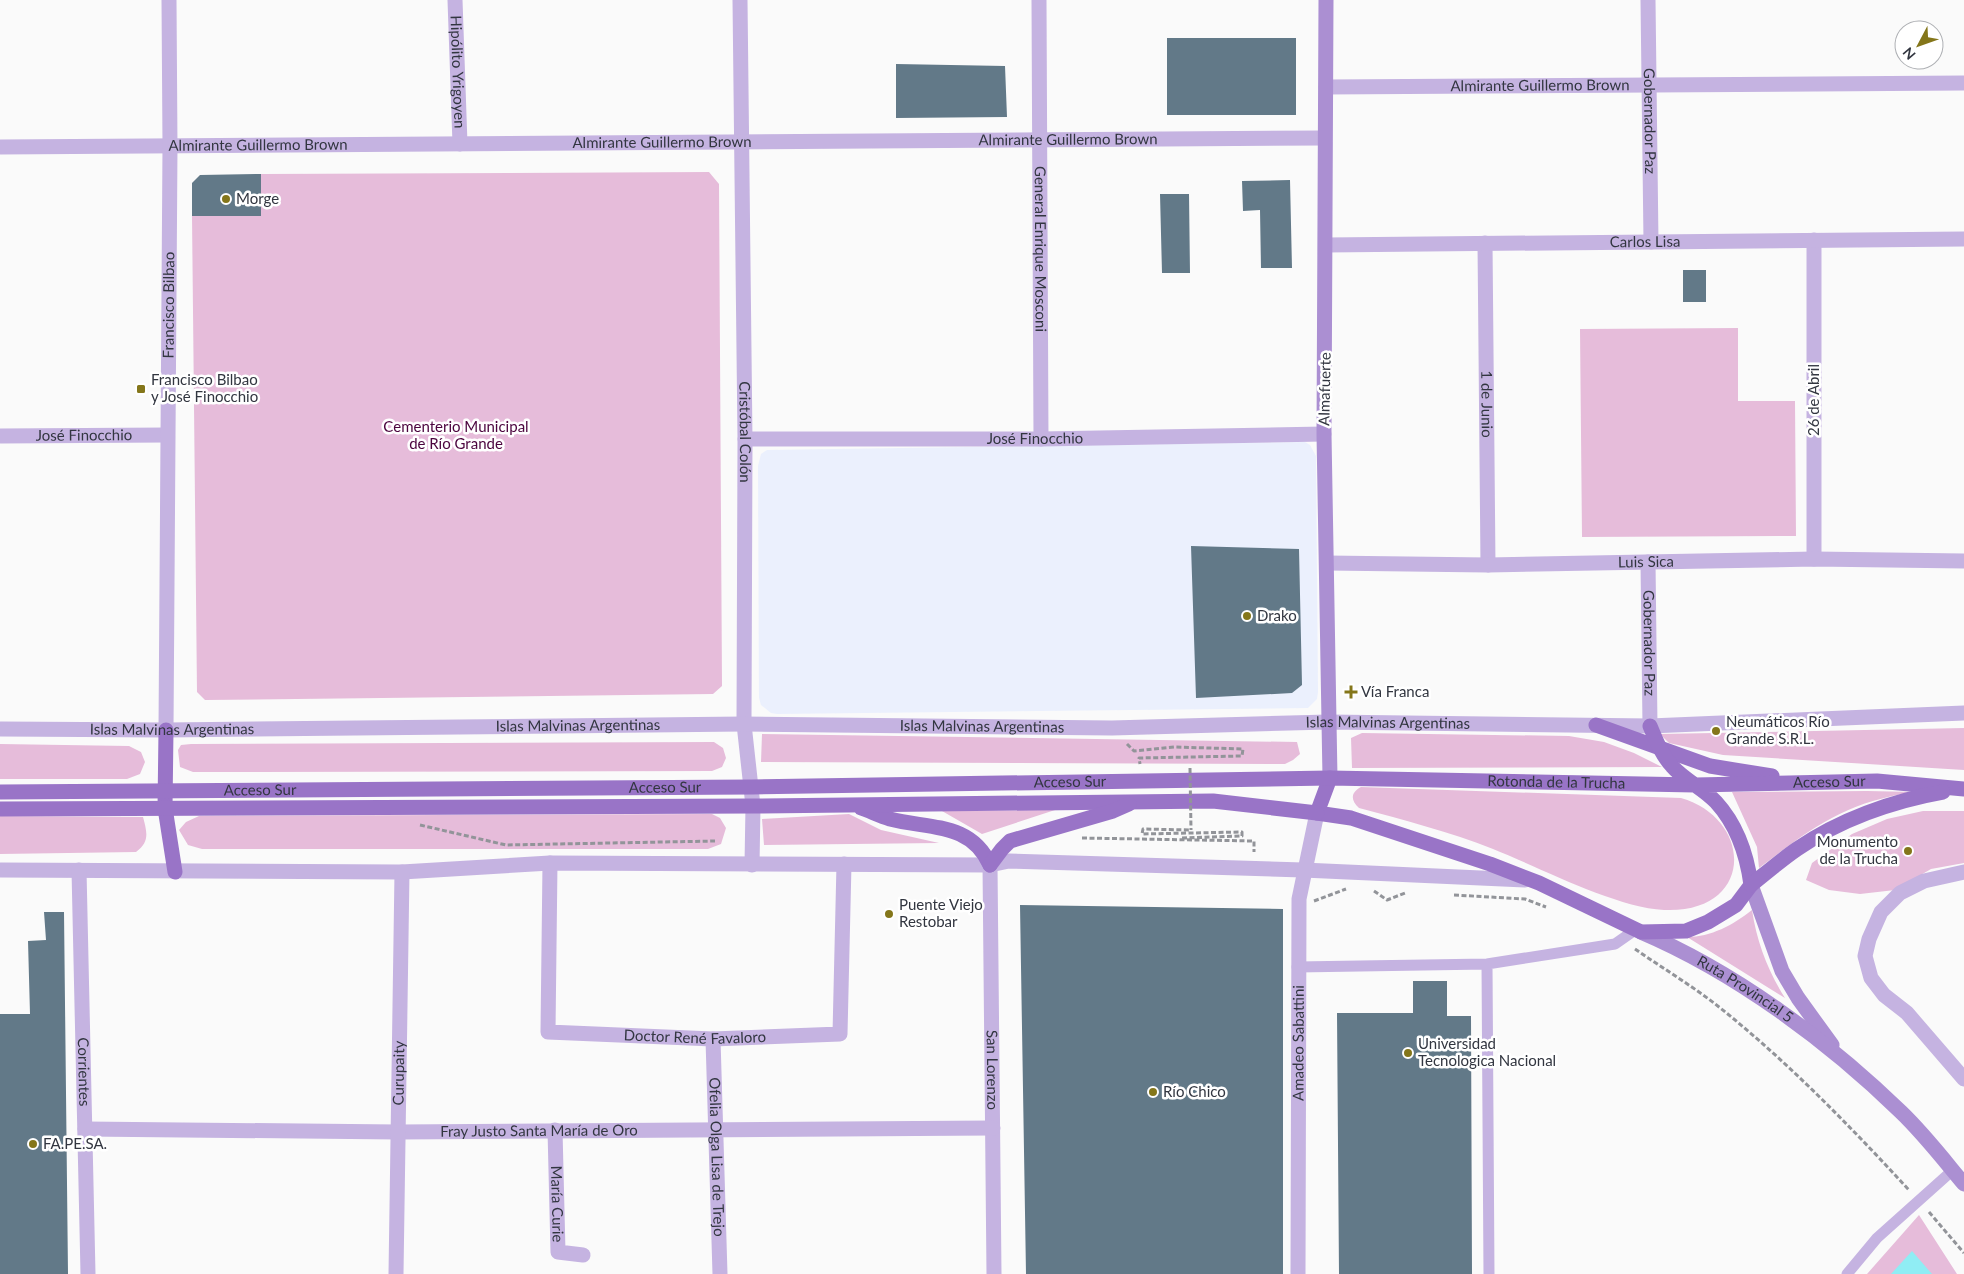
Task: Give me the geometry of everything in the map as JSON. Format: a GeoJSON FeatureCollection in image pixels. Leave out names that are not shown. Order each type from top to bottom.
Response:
{"type":"FeatureCollection","features":[{"type":"Feature","properties":{"kind":"main road"},"geometry":{"type":"LineString","coordinates":[[1596,725],[1660,750],[1710,766],[1807,781]]}},
{"type":"Feature","properties":{"kind":"main road"},"geometry":{"type":"LineString","coordinates":[[1330,778],[1317,813],[1351,818],[1457,852],[1539,883],[1638,931],[1686,931],[1708,922],[1736,905],[1752,886],[1746,855],[1738,836],[1716,802],[1672,766],[1660,750],[1650,726]]}},
{"type":"Feature","properties":{"kind":"main road"},"geometry":{"type":"LineString","coordinates":[[166,730],[165,808],[175,872]]}},
{"type":"Feature","properties":{"kind":"main road","name":"Rotonda de la Trucha"},"geometry":{"type":"LineString","coordinates":[[1330,778],[1695,785]]}},
{"type":"Feature","properties":{"kind":"main road","name":"Acceso Sur"},"geometry":{"type":"LineString","coordinates":[[0,792],[752,787],[1330,778]]}},
{"type":"Feature","properties":{"kind":"main road","name":"Acceso Sur"},"geometry":{"type":"LineString","coordinates":[[1695,785],[1807,781],[1878,781],[1963,789]]}},
{"type":"Feature","properties":{"kind":"main road","name":"Acceso Sur"},"geometry":{"type":"LineString","coordinates":[[1752,886],[1796,850],[1826,832],[1897,802],[1963,789]]}},
{"type":"Feature","properties":{"kind":"main road","name":"Acceso Sur"},"geometry":{"type":"LineString","coordinates":[[0,808],[753,806],[1213,800],[1317,813]]}},
{"type":"Feature","properties":{"kind":"main road"},"geometry":{"type":"LineString","coordinates":[[990,865],[1002,848],[1010,841],[1113,811],[1135,801]]}},
{"type":"Feature","properties":{"kind":"main road"},"geometry":{"type":"LineString","coordinates":[[852,804],[890,819],[937,826],[957,832],[983,849],[990,865]]}},
{"type":"Feature","properties":{"kind":"street","name":"Francisco Bilbao"},"geometry":{"type":"LineString","coordinates":[[166,730],[170,146],[169,0]]}},
{"type":"Feature","properties":{"kind":"street","name":"Hipólito Yrigoyen"},"geometry":{"type":"LineString","coordinates":[[456,0],[460,144]]}},
{"type":"Feature","properties":{"kind":"street","name":"Cristóbal Colón"},"geometry":{"type":"LineString","coordinates":[[740,0],[745,439],[744,724],[752,787],[752,865]]}},
{"type":"Feature","properties":{"kind":"street","name":"General Enrique Mosconi"},"geometry":{"type":"LineString","coordinates":[[1039,0],[1041,438]]}},
{"type":"Feature","properties":{"kind":"street","name":"Almafuerte"},"geometry":{"type":"LineString","coordinates":[[1326,0],[1324,434],[1330,778]]}},
{"type":"Feature","properties":{"kind":"street","name":"Gobernador Paz"},"geometry":{"type":"LineString","coordinates":[[1648,0],[1651,242]]}},
{"type":"Feature","properties":{"kind":"street","name":"Almirante Guillermo Brown"},"geometry":{"type":"LineString","coordinates":[[1326,87],[1964,83]]}},
{"type":"Feature","properties":{"kind":"street","name":"Almirante Guillermo Brown"},"geometry":{"type":"LineString","coordinates":[[0,147],[1324,138]]}},
{"type":"Feature","properties":{"kind":"street","name":"Carlos Lisa"},"geometry":{"type":"LineString","coordinates":[[1326,245],[1964,239]]}},
{"type":"Feature","properties":{"kind":"street","name":"26 de Abril"},"geometry":{"type":"LineString","coordinates":[[1814,240],[1814,559]]}},
{"type":"Feature","properties":{"kind":"street","name":"1 de Junio"},"geometry":{"type":"LineString","coordinates":[[1485,243],[1488,565]]}},
{"type":"Feature","properties":{"kind":"street","name":"José Finocchio"},"geometry":{"type":"LineString","coordinates":[[745,439],[1041,438],[1324,434]]}},
{"type":"Feature","properties":{"kind":"street","name":"José Finocchio"},"geometry":{"type":"LineString","coordinates":[[0,436],[167,435]]}},
{"type":"Feature","properties":{"kind":"street","name":"Luis Sica"},"geometry":{"type":"LineString","coordinates":[[1327,562],[1488,565],[1814,559],[1964,561]]}},
{"type":"Feature","properties":{"kind":"street","name":"Gobernador Paz"},"geometry":{"type":"LineString","coordinates":[[1648,562],[1650,726]]}},
{"type":"Feature","properties":{"kind":"street","name":"Islas Malvinas Argentinas"},"geometry":{"type":"LineString","coordinates":[[0,729],[166,730],[744,724],[1112,728],[1328,722],[1650,726],[1964,713]]}},
{"type":"Feature","properties":{"kind":"street","name":"Amadeo Sabattini"},"geometry":{"type":"LineString","coordinates":[[1298,1274],[1297,967],[1299,899],[1303,870],[1317,813]]}},
{"type":"Feature","properties":{"kind":"street"},"geometry":{"type":"LineString","coordinates":[[0,870],[402,872],[550,863],[990,865],[1009,861],[1510,878],[1539,883]]}},
{"type":"Feature","properties":{"kind":"street","name":"Doctor René Favaloro"},"geometry":{"type":"LineString","coordinates":[[550,863],[548,1032],[713,1039],[840,1034],[844,864]]}},
{"type":"Feature","properties":{"kind":"street","name":"San Lorenzo"},"geometry":{"type":"LineString","coordinates":[[990,865],[994,1274]]}},
{"type":"Feature","properties":{"kind":"street","name":"Corrientes"},"geometry":{"type":"LineString","coordinates":[[79,870],[88,1274]]}},
{"type":"Feature","properties":{"kind":"street","name":"Curupaity"},"geometry":{"type":"LineString","coordinates":[[396,1274],[402,872]]}},
{"type":"Feature","properties":{"kind":"street"},"geometry":{"type":"LineString","coordinates":[[1964,872],[1924,881],[1900,893],[1880,912],[1869,939],[1865,956],[1871,978],[1884,996],[1907,1013],[1964,1079]]}},
{"type":"Feature","properties":{"kind":"street","name":"Ruta Provincial 5"},"geometry":{"type":"LineString","coordinates":[[1752,886],[1782,971],[1810,1015],[1842,1058]]}},
{"type":"Feature","properties":{"kind":"street","name":"Ruta Provincial 5"},"geometry":{"type":"LineString","coordinates":[[1638,931],[1679,948],[1754,994],[1842,1058],[1902,1113],[1964,1184]]}},
{"type":"Feature","properties":{"kind":"street","name":"Ofelia Olga Lisa de Trejo"},"geometry":{"type":"LineString","coordinates":[[713,1039],[720,1274]]}},
{"type":"Feature","properties":{"kind":"street","name":"Fray Justo Santa María de Oro"},"geometry":{"type":"LineString","coordinates":[[85,1130],[398,1132],[993,1128]]}},
{"type":"Feature","properties":{"kind":"street","name":"María Curie"},"geometry":{"type":"LineString","coordinates":[[555,1130],[558,1252],[583,1255]]}},
{"type":"Feature","properties":{"kind":"lane"},"geometry":{"type":"LineString","coordinates":[[1297,967],[1487,964],[1615,944],[1638,931]]}},
{"type":"Feature","properties":{"kind":"lane"},"geometry":{"type":"LineString","coordinates":[[1487,964],[1489,1274]]}},
{"type":"Feature","properties":{"kind":"lane"},"geometry":{"type":"LineString","coordinates":[[1847,1274],[1878,1238],[1953,1170]]}},
{"type":"Feature","properties":{"kind":"path"},"geometry":{"type":"LineString","coordinates":[[1147,764],[1139,764],[1139,758],[1242,756],[1243,749],[1174,747]]}},
{"type":"Feature","properties":{"kind":"path"},"geometry":{"type":"LineString","coordinates":[[1159,840],[1242,836],[1242,832],[1142,834],[1143,828],[1191,830],[1190,768],[1182,767]]}},
{"type":"Feature","properties":{"kind":"path"},"geometry":{"type":"LineString","coordinates":[[412,823],[506,845],[715,841]]}},
{"type":"Feature","properties":{"kind":"path"},"geometry":{"type":"LineString","coordinates":[[1075,838],[1254,841],[1255,868]]}},
{"type":"Feature","properties":{"kind":"path"},"geometry":{"type":"LineString","coordinates":[[1299,899],[1314,902],[1344,889],[1352,890]]}},
{"type":"Feature","properties":{"kind":"path"},"geometry":{"type":"LineString","coordinates":[[1367,890],[1375,891],[1387,900],[1396,898],[1403,892],[1412,893]]}},
{"type":"Feature","properties":{"kind":"path"},"geometry":{"type":"LineString","coordinates":[[1450,895],[1525,899],[1548,907]]}},
{"type":"Feature","properties":{"kind":"path"},"geometry":{"type":"LineString","coordinates":[[1622,940],[1713,1003],[1784,1062],[1847,1122],[1919,1200],[1964,1253]]}},
{"type":"Feature","properties":{"kind":"shaded area"},"geometry":{"type":"Polygon","coordinates":[[[1305,442],[1310,445],[1316,456],[1318,692],[1317,699],[1308,708],[777,714],[771,713],[761,705],[759,698],[758,466],[761,454],[767,450],[1305,442]]]}},
{"type":"Feature","properties":{"kind":"green space","name":"Cementerio Municipal de Río Grande"},"geometry":{"type":"Polygon","coordinates":[[[709,172],[719,184],[722,686],[713,694],[205,700],[197,692],[192,216],[261,215],[261,174],[709,172]]]}},
{"type":"Feature","properties":{"kind":"green space"},"geometry":{"type":"Polygon","coordinates":[[[1738,328],[1738,401],[1795,401],[1796,536],[1582,537],[1580,329],[1738,328]]]}},
{"type":"Feature","properties":{"kind":"green space"},"geometry":{"type":"Polygon","coordinates":[[[1964,728],[1964,770],[1723,755],[1669,743],[1660,734],[1964,728]]]}},
{"type":"Feature","properties":{"kind":"green space"},"geometry":{"type":"Polygon","coordinates":[[[1362,733],[1569,736],[1604,742],[1634,753],[1662,767],[1352,768],[1351,738],[1362,733]]]}},
{"type":"Feature","properties":{"kind":"green space"},"geometry":{"type":"Polygon","coordinates":[[[762,734],[1297,742],[1300,754],[1285,764],[761,762],[762,734]]]}},
{"type":"Feature","properties":{"kind":"green space"},"geometry":{"type":"Polygon","coordinates":[[[714,742],[723,748],[726,758],[722,767],[712,771],[193,772],[180,767],[178,750],[181,745],[191,744],[714,742]]]}},
{"type":"Feature","properties":{"kind":"green space"},"geometry":{"type":"Polygon","coordinates":[[[0,744],[129,746],[141,752],[145,762],[140,774],[127,779],[0,779],[0,744]]]}},
{"type":"Feature","properties":{"kind":"green space"},"geometry":{"type":"Polygon","coordinates":[[[1361,787],[1681,798],[1705,809],[1722,825],[1732,844],[1734,863],[1729,882],[1715,897],[1694,907],[1664,910],[1644,907],[1623,902],[1578,886],[1477,843],[1359,808],[1354,802],[1353,796],[1355,791],[1361,787]]]}},
{"type":"Feature","properties":{"kind":"green space"},"geometry":{"type":"Polygon","coordinates":[[[1732,792],[1915,792],[1869,802],[1831,818],[1796,840],[1759,868],[1757,847],[1732,792]]]}},
{"type":"Feature","properties":{"kind":"green space"},"geometry":{"type":"Polygon","coordinates":[[[1055,810],[982,834],[942,811],[1055,810]]]}},
{"type":"Feature","properties":{"kind":"green space"},"geometry":{"type":"Polygon","coordinates":[[[1923,811],[1964,811],[1964,863],[1931,869],[1895,890],[1860,894],[1829,890],[1806,880],[1812,863],[1852,834],[1887,819],[1923,811]]]}},
{"type":"Feature","properties":{"kind":"green space"},"geometry":{"type":"Polygon","coordinates":[[[712,814],[720,818],[726,828],[721,844],[708,849],[202,849],[188,845],[179,830],[186,822],[199,816],[712,814]]]}},
{"type":"Feature","properties":{"kind":"green space"},"geometry":{"type":"Polygon","coordinates":[[[849,814],[881,830],[939,843],[764,845],[762,819],[849,814]]]}},
{"type":"Feature","properties":{"kind":"green space"},"geometry":{"type":"Polygon","coordinates":[[[0,816],[143,817],[146,836],[144,844],[136,852],[0,854],[0,816]]]}},
{"type":"Feature","properties":{"kind":"green space"},"geometry":{"type":"Polygon","coordinates":[[[1752,910],[1764,956],[1773,978],[1785,998],[1687,937],[1705,935],[1721,929],[1737,921],[1752,910]]]}},
{"type":"Feature","properties":{"kind":"green space"},"geometry":{"type":"Polygon","coordinates":[[[1919,1215],[1957,1274],[1867,1274],[1919,1215]]]}},
{"type":"Feature","properties":{"kind":"water"},"geometry":{"type":"Polygon","coordinates":[[[1912,1251],[1932,1274],[1891,1274],[1912,1251]]]}},
{"type":"Feature","properties":{"kind":"building"},"geometry":{"type":"Polygon","coordinates":[[[1167,38],[1296,38],[1296,115],[1167,115],[1167,38]]]}},
{"type":"Feature","properties":{"kind":"building"},"geometry":{"type":"Polygon","coordinates":[[[896,64],[1005,66],[1007,117],[896,118],[896,64]]]}},
{"type":"Feature","properties":{"kind":"building","name":"Morge"},"geometry":{"type":"Polygon","coordinates":[[[261,174],[261,216],[192,216],[192,183],[200,175],[261,174]]]}},
{"type":"Feature","properties":{"kind":"building"},"geometry":{"type":"Polygon","coordinates":[[[1290,180],[1292,268],[1261,268],[1260,210],[1243,211],[1242,181],[1290,180]]]}},
{"type":"Feature","properties":{"kind":"building"},"geometry":{"type":"Polygon","coordinates":[[[1160,194],[1189,194],[1190,273],[1162,273],[1160,194]]]}},
{"type":"Feature","properties":{"kind":"building"},"geometry":{"type":"Polygon","coordinates":[[[1683,270],[1706,270],[1706,302],[1683,302],[1683,270]]]}},
{"type":"Feature","properties":{"kind":"building","name":"Drako"},"geometry":{"type":"Polygon","coordinates":[[[1191,546],[1299,549],[1302,685],[1292,693],[1196,698],[1191,546]]]}},
{"type":"Feature","properties":{"kind":"building","name":"Río Chico"},"geometry":{"type":"Polygon","coordinates":[[[1020,905],[1283,909],[1283,1274],[1026,1274],[1020,905]]]}},
{"type":"Feature","properties":{"kind":"building","name":"FA.PE.SA."},"geometry":{"type":"Polygon","coordinates":[[[44,912],[64,912],[68,1274],[0,1274],[0,1014],[30,1014],[28,941],[46,940],[44,912]]]}},
{"type":"Feature","properties":{"kind":"building"},"geometry":{"type":"Polygon","coordinates":[[[1413,981],[1447,981],[1447,1016],[1471,1016],[1472,1274],[1339,1274],[1337,1013],[1413,1013],[1413,981]]]}},
{"type":"Feature","properties":{"kind":"place","name":"Morge"},"geometry":{"type":"Point","coordinates":[226,199]}},
{"type":"Feature","properties":{"kind":"place","name":"Francisco Bilbao y José Finocchio"},"geometry":{"type":"Point","coordinates":[141,389]}},
{"type":"Feature","properties":{"kind":"place","name":"Drako"},"geometry":{"type":"Point","coordinates":[1247,616]}},
{"type":"Feature","properties":{"kind":"place","name":"Vía Franca"},"geometry":{"type":"Point","coordinates":[1351,692]}},
{"type":"Feature","properties":{"kind":"place","name":"Neumáticos Río Grande S.R.L."},"geometry":{"type":"Point","coordinates":[1716,731]}},
{"type":"Feature","properties":{"kind":"place","name":"Monumento de la Trucha"},"geometry":{"type":"Point","coordinates":[1908,851]}},
{"type":"Feature","properties":{"kind":"place","name":"Puente Viejo Restobar"},"geometry":{"type":"Point","coordinates":[889,914]}},
{"type":"Feature","properties":{"kind":"place","name":"Universidad Tecnologica Nacional"},"geometry":{"type":"Point","coordinates":[1408,1053]}},
{"type":"Feature","properties":{"kind":"place","name":"Río Chico"},"geometry":{"type":"Point","coordinates":[1153,1092]}},
{"type":"Feature","properties":{"kind":"place","name":"FA.PE.SA."},"geometry":{"type":"Point","coordinates":[33,1144]}}]}
